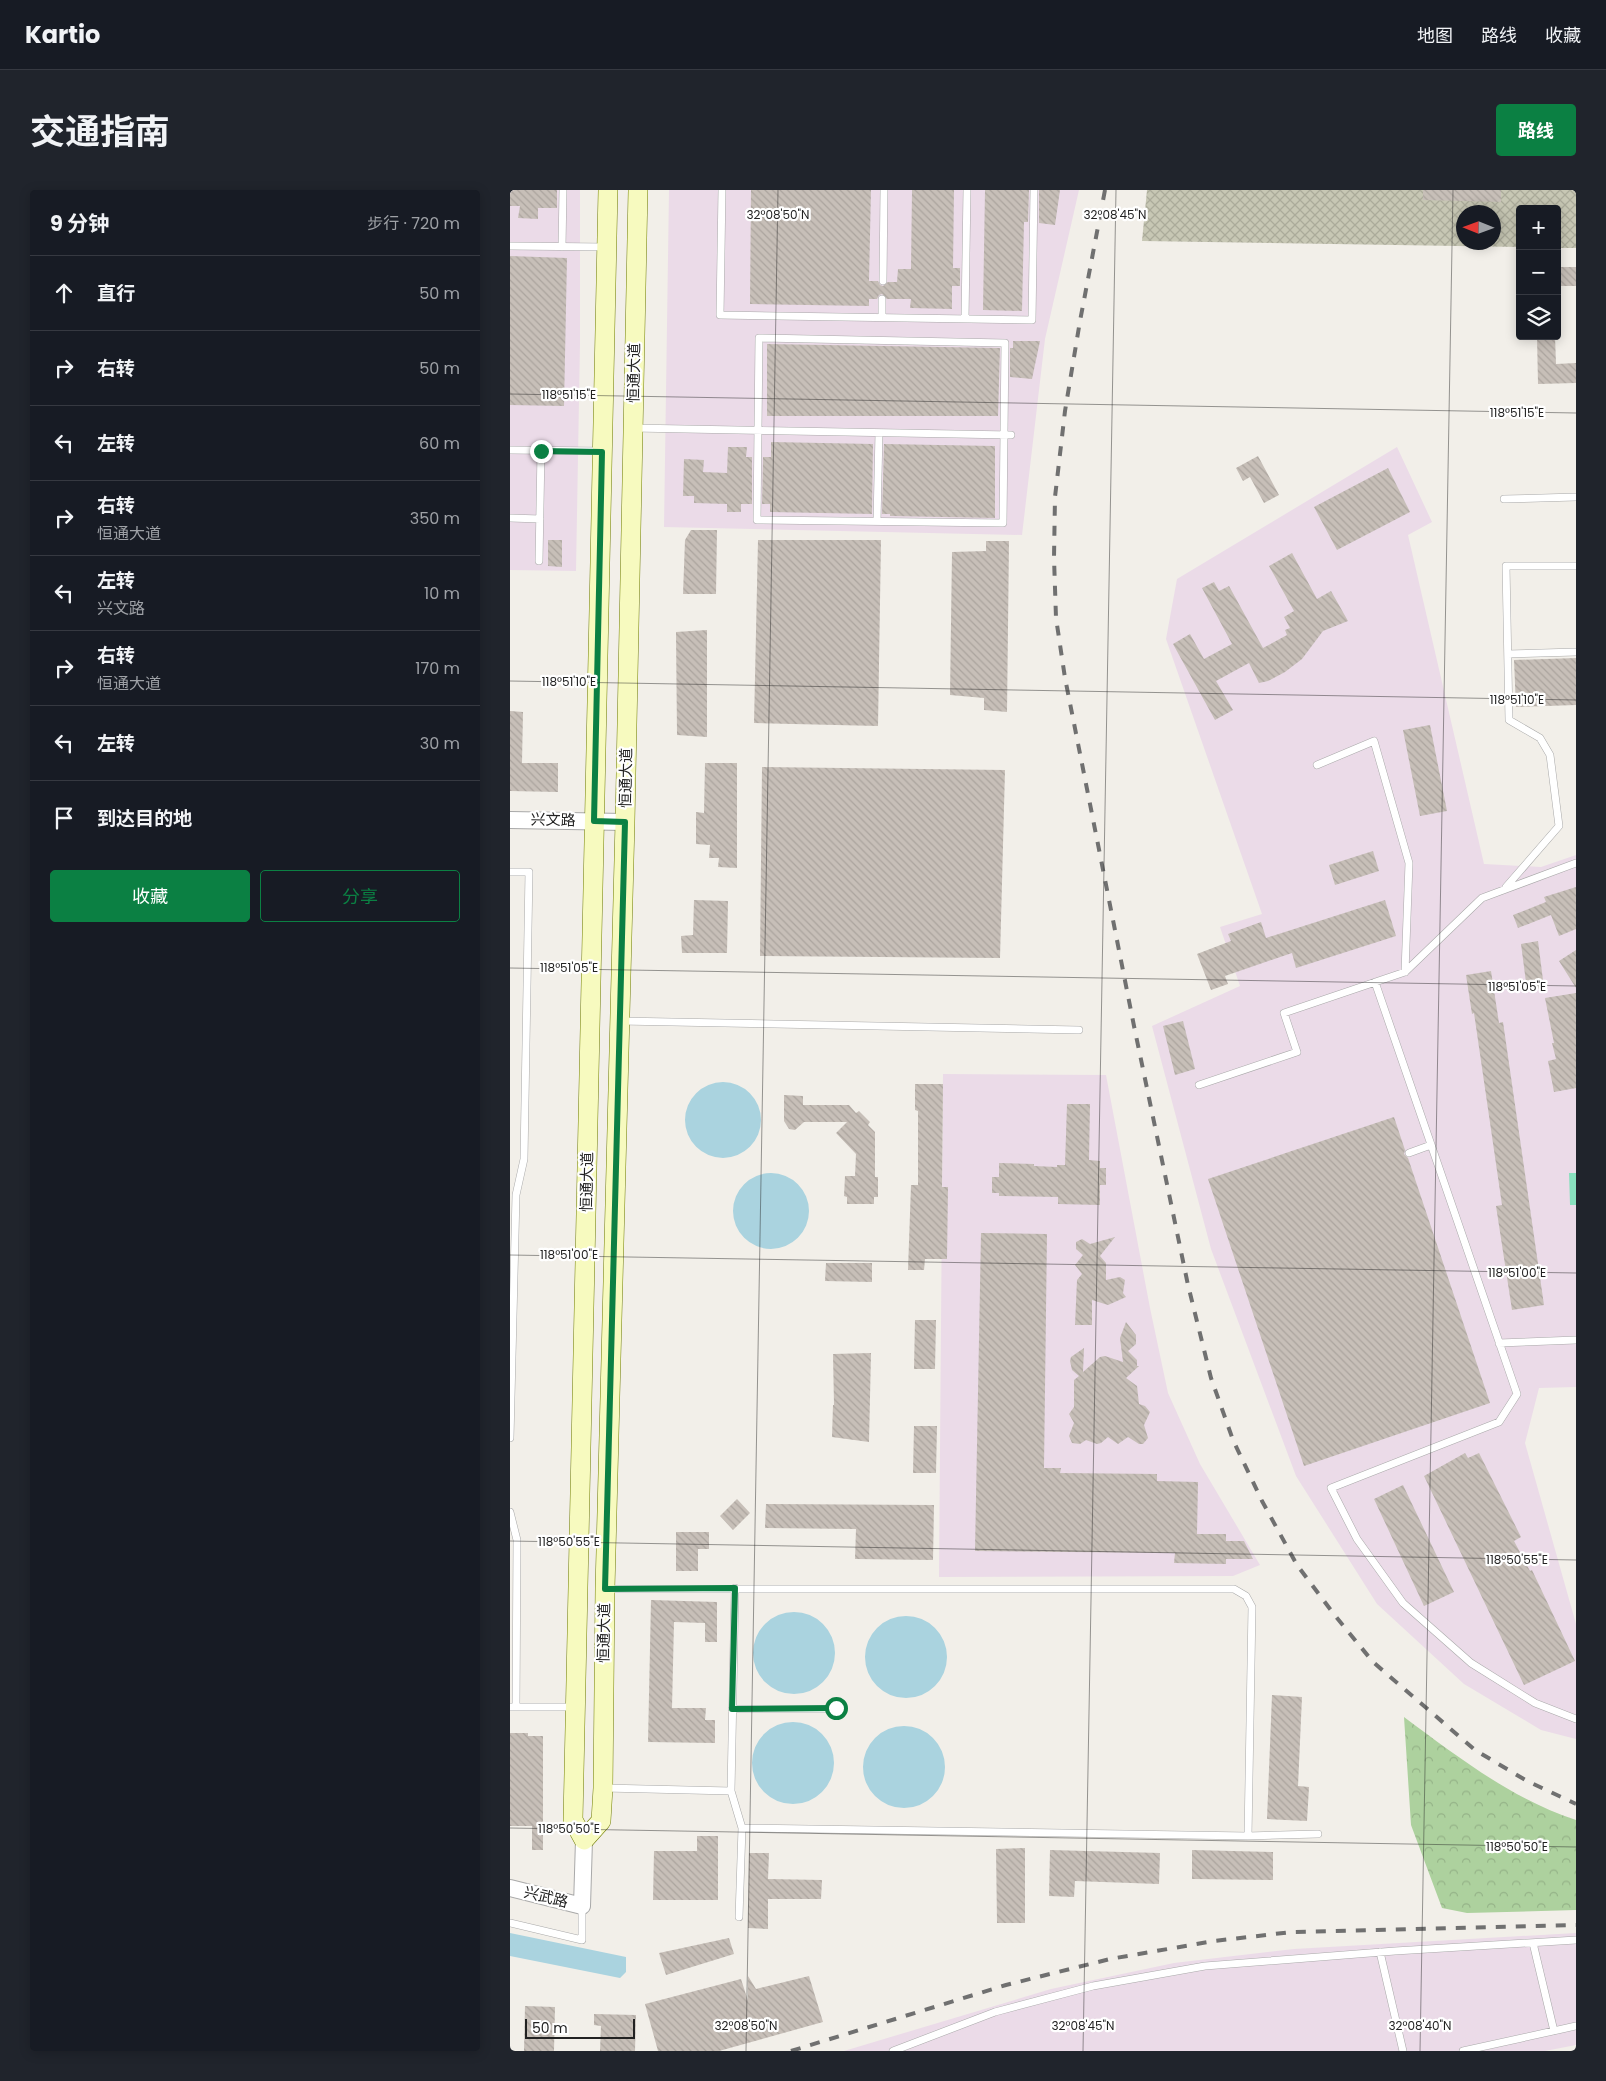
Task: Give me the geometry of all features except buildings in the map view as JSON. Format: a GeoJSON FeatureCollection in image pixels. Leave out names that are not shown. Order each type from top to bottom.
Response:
{"type":"FeatureCollection","features":[{"type":"Feature","properties":{"kind":"main road","name":"恒通大道"},"geometry":{"type":"LineString","coordinates":[[608,190],[577,1707],[573,1820],[584,1840],[601,1821],[603,1788],[605,1589],[625,822],[638,190]]}},
{"type":"Feature","properties":{"kind":"street","name":"兴文路"},"geometry":{"type":"LineString","coordinates":[[510,820],[625,822]]}},
{"type":"Feature","properties":{"kind":"street","name":"恒通大道"},"geometry":{"type":"LineString","coordinates":[[582,1906],[584,1840]]}},
{"type":"Feature","properties":{"kind":"street","name":"兴武路"},"geometry":{"type":"LineString","coordinates":[[510,1888],[582,1906]]}},
{"type":"Feature","properties":{"kind":"lane"},"geometry":{"type":"LineString","coordinates":[[562,246],[563,190]]}},
{"type":"Feature","properties":{"kind":"lane"},"geometry":{"type":"LineString","coordinates":[[722,190],[720,315],[1032,320],[1034,190]]}},
{"type":"Feature","properties":{"kind":"lane"},"geometry":{"type":"LineString","coordinates":[[883,282],[884,190]]}},
{"type":"Feature","properties":{"kind":"lane"},"geometry":{"type":"LineString","coordinates":[[965,319],[968,190]]}},
{"type":"Feature","properties":{"kind":"lane"},"geometry":{"type":"LineString","coordinates":[[510,246],[606,247]]}},
{"type":"Feature","properties":{"kind":"lane"},"geometry":{"type":"LineString","coordinates":[[882,299],[882,317]]}},
{"type":"Feature","properties":{"kind":"lane"},"geometry":{"type":"LineString","coordinates":[[759,338],[1006,343],[1008,435],[1003,523],[757,520],[759,338]]}},
{"type":"Feature","properties":{"kind":"lane"},"geometry":{"type":"LineString","coordinates":[[633,428],[1008,435]]}},
{"type":"Feature","properties":{"kind":"lane"},"geometry":{"type":"LineString","coordinates":[[877,522],[879,432]]}},
{"type":"Feature","properties":{"kind":"lane"},"geometry":{"type":"LineString","coordinates":[[510,450],[602,452]]}},
{"type":"Feature","properties":{"kind":"lane"},"geometry":{"type":"LineString","coordinates":[[539,561],[541,451]]}},
{"type":"Feature","properties":{"kind":"lane"},"geometry":{"type":"LineString","coordinates":[[1504,499],[1576,496]]}},
{"type":"Feature","properties":{"kind":"lane"},"geometry":{"type":"LineString","coordinates":[[510,518],[540,519]]}},
{"type":"Feature","properties":{"kind":"lane"},"geometry":{"type":"LineString","coordinates":[[1504,890],[1559,826],[1550,755],[1540,738],[1509,720],[1506,566],[1576,566]]}},
{"type":"Feature","properties":{"kind":"lane"},"geometry":{"type":"LineString","coordinates":[[1508,654],[1576,652]]}},
{"type":"Feature","properties":{"kind":"lane"},"geometry":{"type":"LineString","coordinates":[[1317,765],[1374,741],[1409,864],[1405,972]]}},
{"type":"Feature","properties":{"kind":"lane"},"geometry":{"type":"LineString","coordinates":[[1199,1085],[1297,1052],[1284,1013],[1405,972],[1482,898],[1576,863]]}},
{"type":"Feature","properties":{"kind":"lane"},"geometry":{"type":"LineString","coordinates":[[510,872],[529,872],[524,1159],[513,1195],[510,1438]]}},
{"type":"Feature","properties":{"kind":"lane"},"geometry":{"type":"LineString","coordinates":[[1375,982],[1517,1394],[1499,1422],[1331,1488],[1357,1540],[1403,1603],[1472,1663],[1535,1703],[1576,1719]]}},
{"type":"Feature","properties":{"kind":"lane"},"geometry":{"type":"LineString","coordinates":[[620,1021],[1079,1030]]}},
{"type":"Feature","properties":{"kind":"lane"},"geometry":{"type":"LineString","coordinates":[[1408,1153],[1431,1145]]}},
{"type":"Feature","properties":{"kind":"lane"},"geometry":{"type":"LineString","coordinates":[[1499,1343],[1576,1340]]}},
{"type":"Feature","properties":{"kind":"lane"},"geometry":{"type":"LineString","coordinates":[[510,1512],[517,1540],[513,1707],[577,1707]]}},
{"type":"Feature","properties":{"kind":"lane"},"geometry":{"type":"LineString","coordinates":[[735,1588],[731,1791],[742,1828],[739,1917]]}},
{"type":"Feature","properties":{"kind":"lane"},"geometry":{"type":"LineString","coordinates":[[605,1589],[1234,1589],[1246,1596],[1252,1607],[1248,1836]]}},
{"type":"Feature","properties":{"kind":"lane"},"geometry":{"type":"LineString","coordinates":[[732,1709],[836,1708]]}},
{"type":"Feature","properties":{"kind":"lane"},"geometry":{"type":"LineString","coordinates":[[603,1788],[731,1791]]}},
{"type":"Feature","properties":{"kind":"lane"},"geometry":{"type":"LineString","coordinates":[[742,1828],[1248,1836],[1318,1834]]}},
{"type":"Feature","properties":{"kind":"lane"},"geometry":{"type":"LineString","coordinates":[[510,1923],[582,1940],[582,1906]]}},
{"type":"Feature","properties":{"kind":"lane"},"geometry":{"type":"LineString","coordinates":[[893,2051],[995,2012],[1092,1986],[1205,1966],[1380,1952],[1576,1940]]}},
{"type":"Feature","properties":{"kind":"lane"},"geometry":{"type":"LineString","coordinates":[[1533,1943],[1554,2031]]}},
{"type":"Feature","properties":{"kind":"lane"},"geometry":{"type":"LineString","coordinates":[[1380,1952],[1402,2051]]}},
{"type":"Feature","properties":{"kind":"lane"},"geometry":{"type":"LineString","coordinates":[[1463,2051],[1576,2026]]}},
{"type":"Feature","properties":{"kind":"shaded area"},"geometry":{"type":"Polygon","coordinates":[[[510,190],[580,190],[580,343],[576,571],[510,570],[510,190]]]}},
{"type":"Feature","properties":{"kind":"shaded area"},"geometry":{"type":"Polygon","coordinates":[[[669,190],[1079,190],[1045,339],[1022,535],[664,527],[669,190]]]}},
{"type":"Feature","properties":{"kind":"shaded area"},"geometry":{"type":"Polygon","coordinates":[[[1147,190],[1576,190],[1576,248],[1561,248],[1561,205],[1516,205],[1516,247],[1501,247],[1501,205],[1456,205],[1456,246],[1142,241],[1147,190]]]}},
{"type":"Feature","properties":{"kind":"shaded area"},"geometry":{"type":"Polygon","coordinates":[[[1397,447],[1432,522],[1408,535],[1484,864],[1541,867],[1576,855],[1576,1387],[1539,1388],[1525,1443],[1576,1624],[1576,1739],[1541,1730],[1464,1684],[1377,1604],[1296,1476],[1211,1249],[1152,1026],[1240,986],[1220,927],[1262,914],[1166,639],[1177,579],[1397,447]]]}},
{"type":"Feature","properties":{"kind":"shaded area"},"geometry":{"type":"Polygon","coordinates":[[[943,1074],[1106,1075],[1168,1393],[1200,1464],[1260,1565],[1233,1576],[939,1577],[943,1074]]]}},
{"type":"Feature","properties":{"kind":"shaded area"},"geometry":{"type":"Polygon","coordinates":[[[1576,1933],[1576,2045],[1545,2051],[844,2051],[1051,1989],[1174,1963],[1294,1949],[1576,1933]]]}},
{"type":"Feature","properties":{"kind":"green space"},"geometry":{"type":"Polygon","coordinates":[[[1569,1173],[1576,1173],[1576,1205],[1570,1205],[1569,1173]]]}},
{"type":"Feature","properties":{"kind":"green space"},"geometry":{"type":"Polygon","coordinates":[[[1404,1717],[1486,1776],[1530,1801],[1576,1820],[1576,1910],[1467,1913],[1442,1908],[1411,1825],[1404,1717]]]}},
{"type":"Feature","properties":{"kind":"water"},"geometry":{"type":"Polygon","coordinates":[[[723,1082],[738,1085],[750,1093],[758,1105],[761,1120],[758,1135],[750,1147],[738,1155],[723,1158],[708,1155],[696,1147],[688,1135],[685,1120],[688,1105],[696,1093],[708,1085],[723,1082]]]}},
{"type":"Feature","properties":{"kind":"water"},"geometry":{"type":"Polygon","coordinates":[[[771,1173],[786,1176],[798,1184],[806,1196],[809,1211],[806,1226],[798,1238],[786,1246],[771,1249],[756,1246],[744,1238],[736,1226],[733,1211],[736,1196],[744,1184],[756,1176],[771,1173]]]}},
{"type":"Feature","properties":{"kind":"water"},"geometry":{"type":"Polygon","coordinates":[[[794,1612],[810,1616],[823,1624],[831,1637],[835,1653],[831,1669],[823,1682],[810,1690],[794,1694],[778,1690],[765,1682],[757,1669],[753,1653],[757,1637],[765,1624],[778,1616],[794,1612]]]}},
{"type":"Feature","properties":{"kind":"water"},"geometry":{"type":"Polygon","coordinates":[[[906,1616],[922,1620],[935,1628],[943,1641],[947,1657],[943,1673],[935,1686],[922,1694],[906,1698],[890,1694],[877,1686],[869,1673],[865,1657],[869,1641],[877,1628],[890,1620],[906,1616]]]}},
{"type":"Feature","properties":{"kind":"water"},"geometry":{"type":"Polygon","coordinates":[[[793,1722],[809,1726],[822,1734],[830,1747],[834,1763],[830,1779],[822,1792],[809,1800],[793,1804],[777,1800],[764,1792],[756,1779],[752,1763],[756,1747],[764,1734],[777,1726],[793,1722]]]}},
{"type":"Feature","properties":{"kind":"water"},"geometry":{"type":"Polygon","coordinates":[[[904,1726],[920,1730],[933,1738],[941,1751],[945,1767],[941,1783],[933,1796],[920,1804],[904,1808],[888,1804],[875,1796],[867,1783],[863,1767],[867,1751],[875,1738],[888,1730],[904,1726]]]}},
{"type":"Feature","properties":{"kind":"water"},"geometry":{"type":"Polygon","coordinates":[[[510,1933],[626,1957],[626,1972],[620,1978],[510,1956],[510,1933]]]}},
{"type":"Feature","properties":{"kind":"railway"},"geometry":{"type":"LineString","coordinates":[[1105,190],[1065,411],[1055,497],[1054,558],[1056,618],[1065,678],[1134,1026],[1188,1285],[1211,1378],[1233,1440],[1262,1501],[1297,1565],[1373,1662],[1475,1750],[1527,1781],[1576,1804]]}},
{"type":"Feature","properties":{"kind":"railway"},"geometry":{"type":"LineString","coordinates":[[791,2051],[1006,1985],[1110,1959],[1214,1941],[1292,1932],[1576,1925]]}},
{"type":"Feature","properties":{"kind":"route"},"geometry":{"type":"LineString","coordinates":[[541,451],[602,452],[594,821],[625,822],[605,1589],[735,1588],[732,1709],[836,1708]]}}]}
